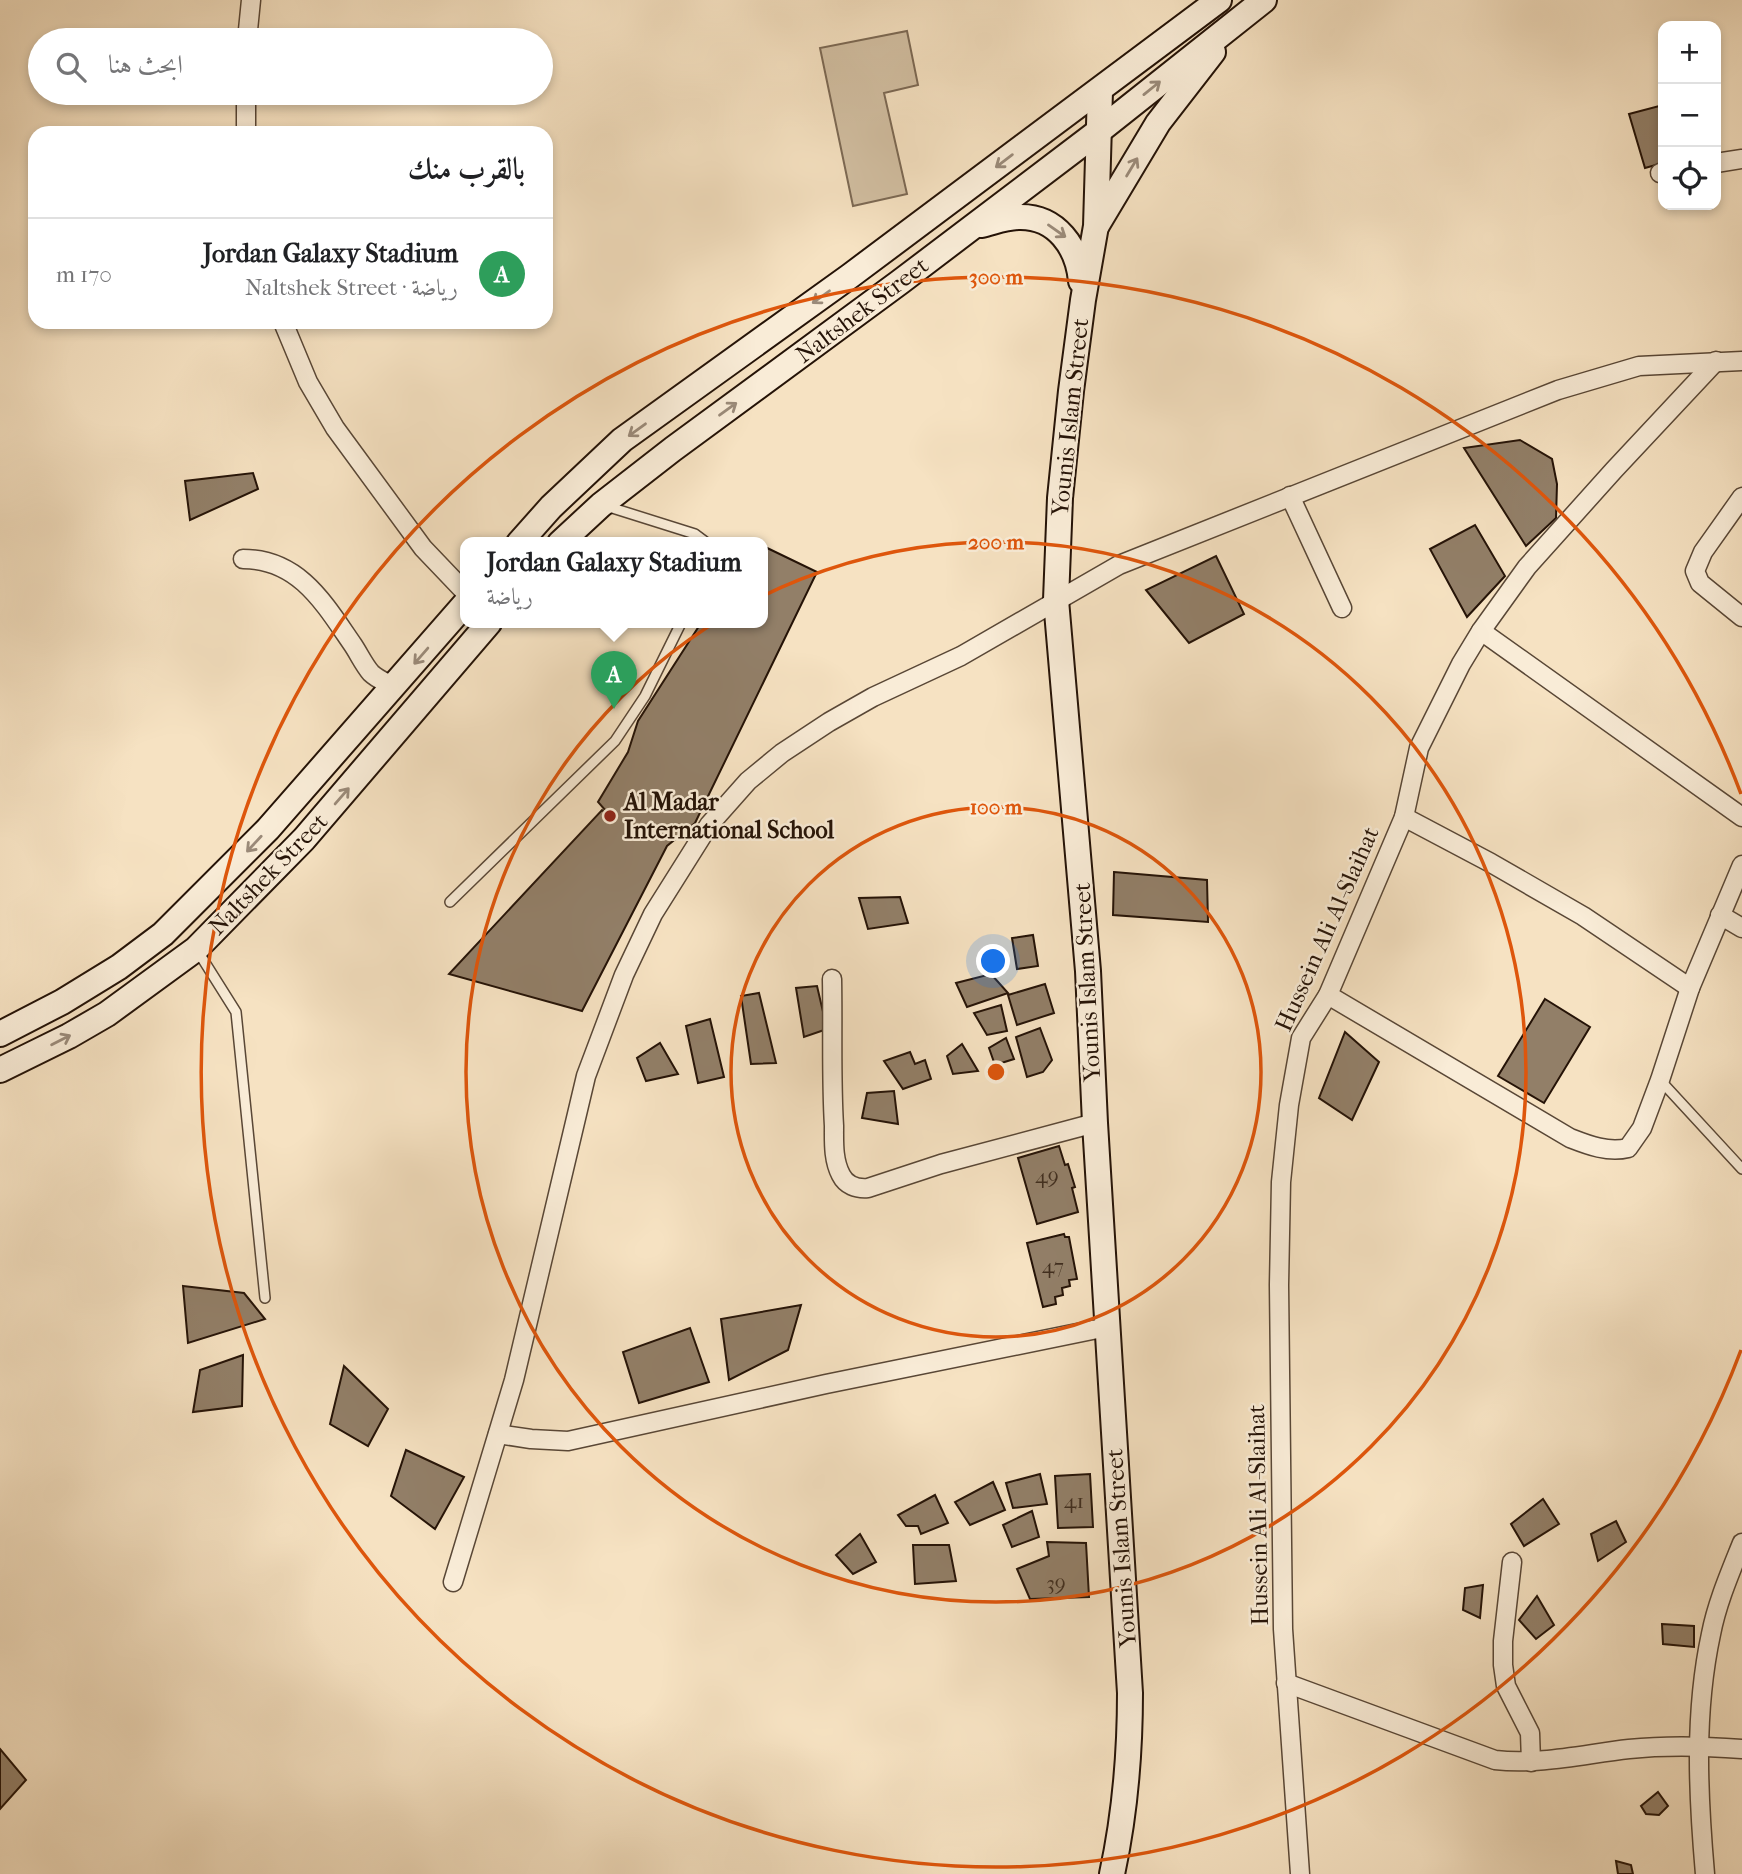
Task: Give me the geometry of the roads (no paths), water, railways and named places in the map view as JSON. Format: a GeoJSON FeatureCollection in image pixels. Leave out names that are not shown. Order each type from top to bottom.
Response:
{"type":"FeatureCollection","features":[{"type":"Feature","properties":{"kind":"main road","name":"Naltshek Street"},"geometry":{"type":"LineString","coordinates":[[525,537],[579,479],[622,440],[850,276],[1219,0]]}},
{"type":"Feature","properties":{"kind":"main road","name":"Naltshek Street"},"geometry":{"type":"LineString","coordinates":[[566,537],[601,505],[1099,131],[1264,0]]}},
{"type":"Feature","properties":{"kind":"main road"},"geometry":{"type":"LineString","coordinates":[[1096,226],[1158,123],[1236,22]]}},
{"type":"Feature","properties":{"kind":"main road","name":"Younis Islam Street"},"geometry":{"type":"LineString","coordinates":[[1100,90],[1096,226],[1083,300],[1060,498],[1056,600],[1080,863],[1130,1693],[1129,1762],[1120,1836],[1112,1874]]}},
{"type":"Feature","properties":{"kind":"main road"},"geometry":{"type":"LineString","coordinates":[[969,229],[1021,216],[1036,219],[1056,229],[1075,251],[1083,300]]}},
{"type":"Feature","properties":{"kind":"main road","name":"Naltshek Street"},"geometry":{"type":"LineString","coordinates":[[0,1034],[62,1002],[119,967],[163,934],[268,829],[460,610]]}},
{"type":"Feature","properties":{"kind":"main road","name":"Naltshek Street"},"geometry":{"type":"LineString","coordinates":[[0,1070],[69,1037],[107,1014],[196,949],[304,839],[485,628]]}},
{"type":"Feature","properties":{"kind":"street"},"geometry":{"type":"LineString","coordinates":[[248,28],[250,0]]}},
{"type":"Feature","properties":{"kind":"street"},"geometry":{"type":"LineString","coordinates":[[246,105],[246,126]]}},
{"type":"Feature","properties":{"kind":"street"},"geometry":{"type":"LineString","coordinates":[[1721,162],[1742,159]]}},
{"type":"Feature","properties":{"kind":"street"},"geometry":{"type":"LineString","coordinates":[[286,329],[308,382],[335,428],[423,548],[460,587]]}},
{"type":"Feature","properties":{"kind":"street","name":"Hussein Ali Al-Slaihat"},"geometry":{"type":"LineString","coordinates":[[1300,1874],[1286,1683],[1280,1546],[1279,1238],[1281,1182],[1289,1105],[1301,1038],[1328,995],[1404,817],[1419,748],[1461,664],[1481,631],[1508,590],[1549,541],[1716,361]]}},
{"type":"Feature","properties":{"kind":"street"},"geometry":{"type":"LineString","coordinates":[[453,1582],[514,1380],[586,1076],[624,975],[653,914],[709,825],[748,781],[782,753],[829,722],[961,656],[1119,565],[1558,390],[1639,366],[1742,361]]}},
{"type":"Feature","properties":{"kind":"street"},"geometry":{"type":"LineString","coordinates":[[1290,496],[1342,608]]}},
{"type":"Feature","properties":{"kind":"street"},"geometry":{"type":"LineString","coordinates":[[1742,497],[1703,552],[1695,571],[1700,583],[1742,617]]}},
{"type":"Feature","properties":{"kind":"street"},"geometry":{"type":"LineString","coordinates":[[243,559],[281,565],[303,581],[334,618],[372,674],[394,687]]}},
{"type":"Feature","properties":{"kind":"street"},"geometry":{"type":"LineString","coordinates":[[1481,631],[1742,817]]}},
{"type":"Feature","properties":{"kind":"street"},"geometry":{"type":"LineString","coordinates":[[1404,817],[1492,863],[1583,916],[1690,988]]}},
{"type":"Feature","properties":{"kind":"street"},"geometry":{"type":"LineString","coordinates":[[1328,995],[1554,1129],[1586,1144],[1614,1150],[1628,1148],[1642,1128],[1690,988],[1742,865]]}},
{"type":"Feature","properties":{"kind":"street"},"geometry":{"type":"LineString","coordinates":[[1720,915],[1742,928]]}},
{"type":"Feature","properties":{"kind":"street"},"geometry":{"type":"LineString","coordinates":[[832,979],[832,1104],[835,1156],[842,1177],[849,1185],[868,1188],[953,1161],[1095,1123]]}},
{"type":"Feature","properties":{"kind":"street"},"geometry":{"type":"LineString","coordinates":[[498,1434],[531,1440],[568,1441],[812,1387],[1107,1327]]}},
{"type":"Feature","properties":{"kind":"street"},"geometry":{"type":"LineString","coordinates":[[1704,1874],[1698,1746],[1705,1661],[1730,1570],[1742,1543]]}},
{"type":"Feature","properties":{"kind":"street"},"geometry":{"type":"LineString","coordinates":[[1512,1562],[1503,1665],[1506,1686],[1530,1733],[1531,1762]]}},
{"type":"Feature","properties":{"kind":"street"},"geometry":{"type":"LineString","coordinates":[[1286,1683],[1480,1757],[1506,1762],[1531,1762],[1628,1749],[1698,1746],[1742,1749]]}},
{"type":"Feature","properties":{"kind":"lane"},"geometry":{"type":"LineString","coordinates":[[601,505],[699,537]]}},
{"type":"Feature","properties":{"kind":"lane"},"geometry":{"type":"LineString","coordinates":[[450,902],[615,741],[645,696],[679,628]]}},
{"type":"Feature","properties":{"kind":"lane"},"geometry":{"type":"LineString","coordinates":[[196,949],[236,1012],[265,1298]]}},
{"type":"Feature","properties":{"kind":"lane"},"geometry":{"type":"LineString","coordinates":[[1660,1080],[1742,1169]]}},
{"type":"Feature","properties":{"kind":"place","name":"Jordan Galaxy Stadium"},"geometry":{"type":"Point","coordinates":[614,709]}},
{"type":"Feature","properties":{"kind":"place","name":"Al Madar International School"},"geometry":{"type":"Point","coordinates":[610,816]}}]}
